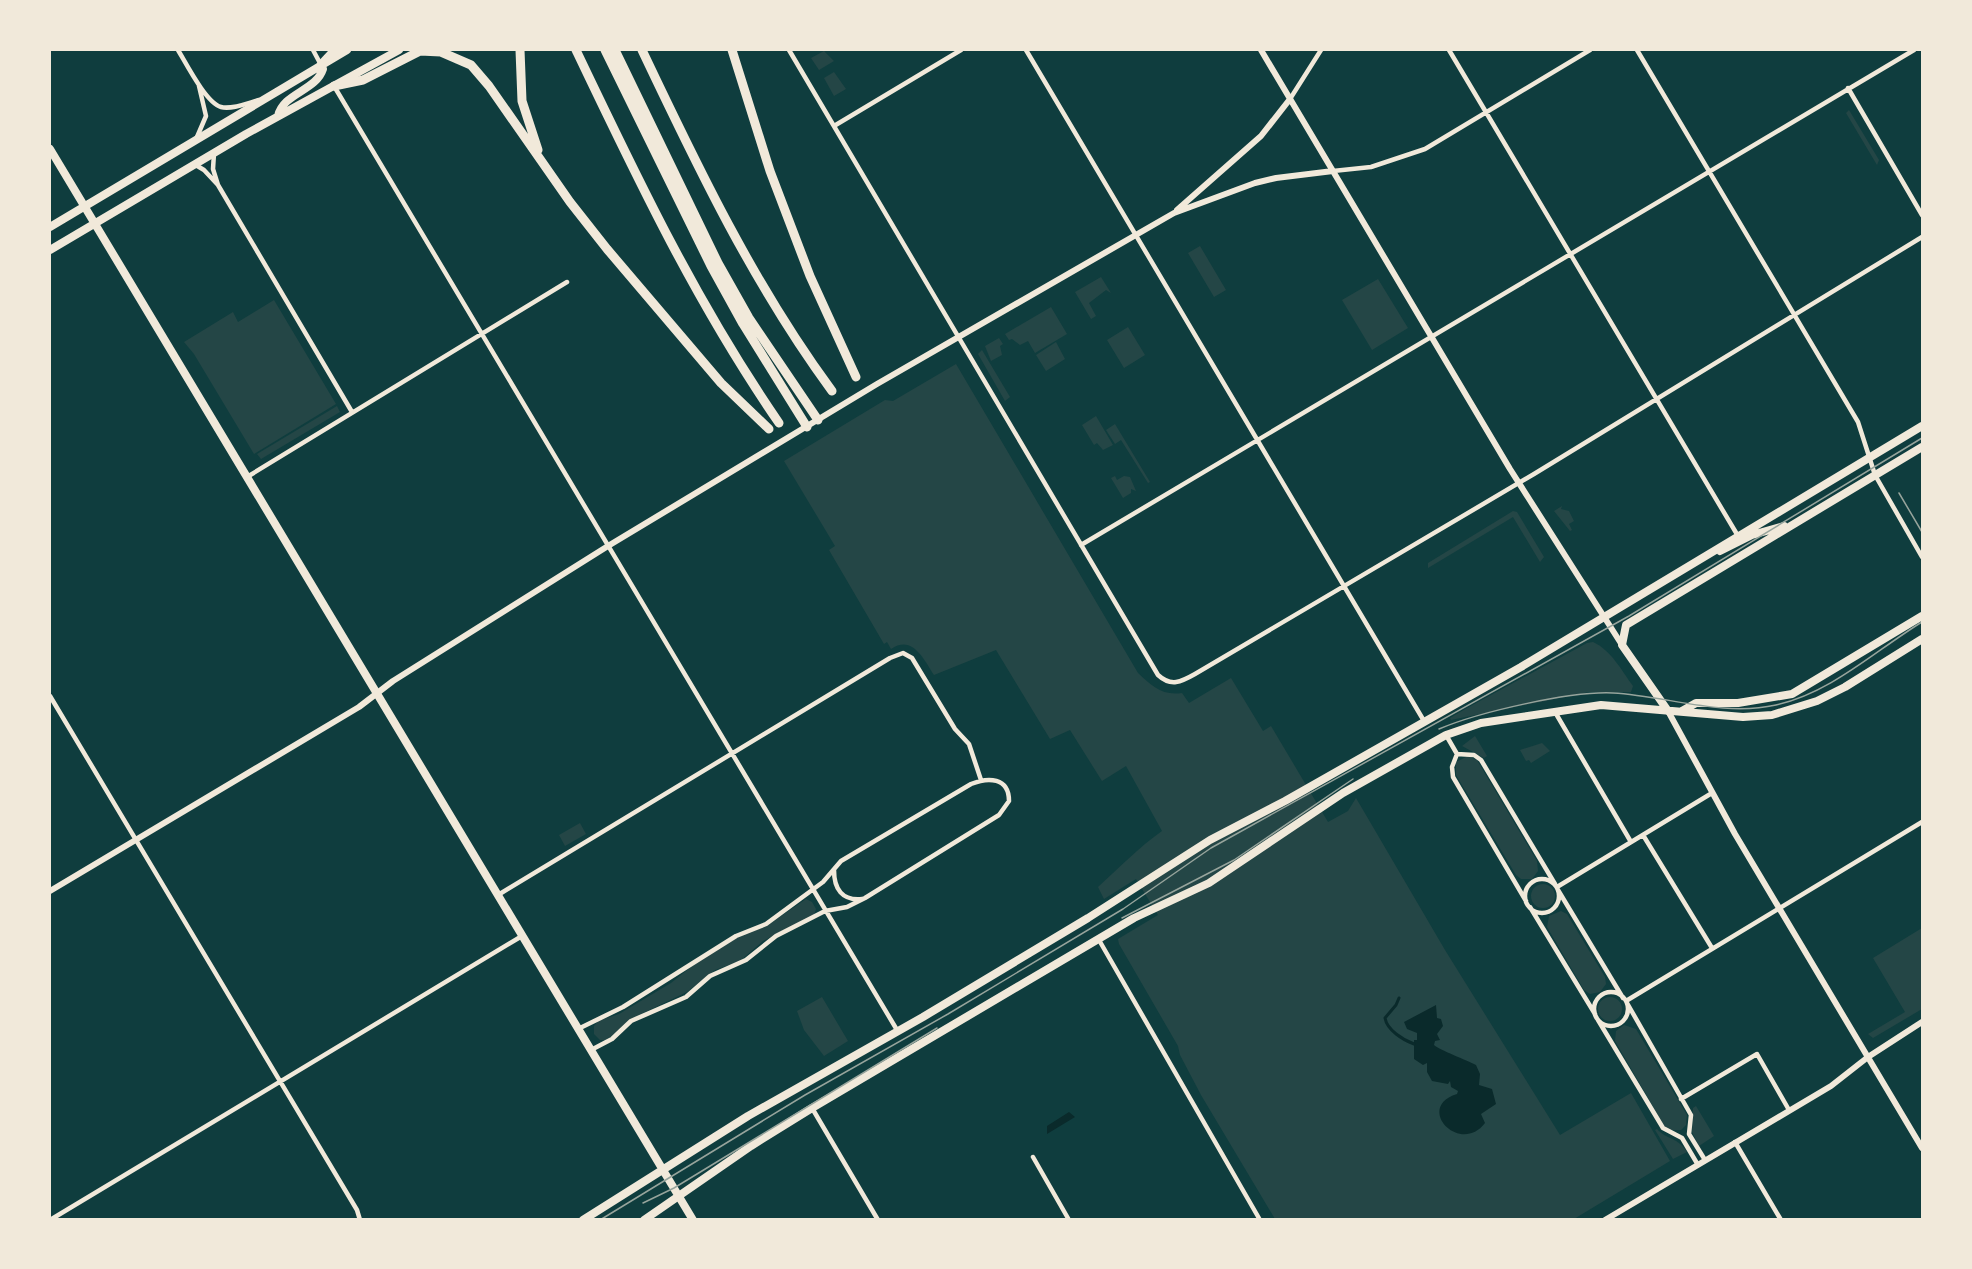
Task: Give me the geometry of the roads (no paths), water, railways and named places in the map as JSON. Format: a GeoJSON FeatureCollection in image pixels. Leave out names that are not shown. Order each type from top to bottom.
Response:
{"type":"FeatureCollection","features":[{"type":"Feature","properties":{"kind":"highway"},"geometry":{"type":"LineString","coordinates":[[321,65],[335,50]]}},
{"type":"Feature","properties":{"kind":"highway"},"geometry":{"type":"LineString","coordinates":[[520,50],[522,101],[528,127],[546,165]]}},
{"type":"Feature","properties":{"kind":"highway"},"geometry":{"type":"LineString","coordinates":[[576,50],[688,278],[716,328],[778,423]]}},
{"type":"Feature","properties":{"kind":"highway"},"geometry":{"type":"LineString","coordinates":[[604,50],[711,266],[743,324],[807,427]]}},
{"type":"Feature","properties":{"kind":"highway"},"geometry":{"type":"LineString","coordinates":[[615,50],[718,263],[748,318],[818,420]]}},
{"type":"Feature","properties":{"kind":"highway"},"geometry":{"type":"LineString","coordinates":[[642,50],[725,222],[772,305],[832,392]]}},
{"type":"Feature","properties":{"kind":"highway"},"geometry":{"type":"LineString","coordinates":[[727,50],[736,66]]}},
{"type":"Feature","properties":{"kind":"highway"},"geometry":{"type":"LineString","coordinates":[[732,50],[770,171],[810,276],[855,377]]}},
{"type":"Feature","properties":{"kind":"highway"},"geometry":{"type":"LineString","coordinates":[[334,86],[363,80],[420,51],[450,55],[471,66],[480,74],[607,249],[670,326],[721,383],[769,429]]}},
{"type":"Feature","properties":{"kind":"main road"},"geometry":{"type":"LineString","coordinates":[[50,226],[347,50]]}},
{"type":"Feature","properties":{"kind":"main road"},"geometry":{"type":"LineString","coordinates":[[50,250],[278,116],[399,50]]}},
{"type":"Feature","properties":{"kind":"main road"},"geometry":{"type":"LineString","coordinates":[[278,116],[282,104],[319,78],[323,69],[321,65]]}},
{"type":"Feature","properties":{"kind":"main road"},"geometry":{"type":"LineString","coordinates":[[50,149],[693,1220]]}},
{"type":"Feature","properties":{"kind":"main road"},"geometry":{"type":"LineString","coordinates":[[583,1220],[790,1091],[1139,886],[1210,840],[1285,801],[1604,617],[1923,426]]}},
{"type":"Feature","properties":{"kind":"main road"},"geometry":{"type":"LineString","coordinates":[[1668,711],[1622,645],[1626,625],[1813,513],[1873,472],[1923,447]]}},
{"type":"Feature","properties":{"kind":"main road"},"geometry":{"type":"LineString","coordinates":[[1711,553],[1724,550],[1752,535],[1813,513]]}},
{"type":"Feature","properties":{"kind":"main road"},"geometry":{"type":"LineString","coordinates":[[1680,711],[1696,703],[1738,703],[1792,694],[1818,681],[1923,616]]}},
{"type":"Feature","properties":{"kind":"main road"},"geometry":{"type":"LineString","coordinates":[[644,1220],[678,1195],[812,1108],[1153,907],[1209,883],[1343,793],[1446,735],[1481,723],[1601,705],[1743,717],[1772,715],[1845,687],[1923,639]]}},
{"type":"Feature","properties":{"kind":"street"},"geometry":{"type":"LineString","coordinates":[[178,50],[213,102],[222,108],[262,100]]}},
{"type":"Feature","properties":{"kind":"street"},"geometry":{"type":"LineString","coordinates":[[312,50],[321,65]]}},
{"type":"Feature","properties":{"kind":"street"},"geometry":{"type":"LineString","coordinates":[[789,50],[1158,675],[1165,682],[1181,682],[1519,483],[1923,237]]}},
{"type":"Feature","properties":{"kind":"street"},"geometry":{"type":"LineString","coordinates":[[834,126],[961,50]]}},
{"type":"Feature","properties":{"kind":"street"},"geometry":{"type":"LineString","coordinates":[[1026,50],[1424,721]]}},
{"type":"Feature","properties":{"kind":"street"},"geometry":{"type":"LineString","coordinates":[[1262,50],[1519,483],[1622,645]]}},
{"type":"Feature","properties":{"kind":"street"},"geometry":{"type":"LineString","coordinates":[[1174,213],[1261,135],[1290,99],[1321,50]]}},
{"type":"Feature","properties":{"kind":"street"},"geometry":{"type":"LineString","coordinates":[[1449,50],[1572,253],[1738,536]]}},
{"type":"Feature","properties":{"kind":"street"},"geometry":{"type":"LineString","coordinates":[[50,891],[359,707],[376,692],[608,546],[959,337],[1174,213],[1266,180],[1371,167],[1411,155],[1435,144],[1590,50]]}},
{"type":"Feature","properties":{"kind":"street"},"geometry":{"type":"LineString","coordinates":[[1637,50],[1858,423],[1873,472],[1923,557]]}},
{"type":"Feature","properties":{"kind":"street"},"geometry":{"type":"LineString","coordinates":[[1081,545],[1914,50]]}},
{"type":"Feature","properties":{"kind":"street"},"geometry":{"type":"LineString","coordinates":[[196,139],[206,116],[199,83]]}},
{"type":"Feature","properties":{"kind":"street"},"geometry":{"type":"LineString","coordinates":[[334,86],[897,1030]]}},
{"type":"Feature","properties":{"kind":"street"},"geometry":{"type":"LineString","coordinates":[[1848,88],[1923,214]]}},
{"type":"Feature","properties":{"kind":"street"},"geometry":{"type":"LineString","coordinates":[[214,153],[213,169],[218,185]]}},
{"type":"Feature","properties":{"kind":"street"},"geometry":{"type":"LineString","coordinates":[[194,165],[204,170],[218,185],[352,412]]}},
{"type":"Feature","properties":{"kind":"street"},"geometry":{"type":"LineString","coordinates":[[246,477],[567,282]]}},
{"type":"Feature","properties":{"kind":"street"},"geometry":{"type":"LineString","coordinates":[[498,895],[890,658],[903,653],[912,658],[955,729],[969,744],[981,780]]}},
{"type":"Feature","properties":{"kind":"street"},"geometry":{"type":"LineString","coordinates":[[50,696],[357,1210],[360,1220]]}},
{"type":"Feature","properties":{"kind":"street"},"geometry":{"type":"LineString","coordinates":[[1554,711],[1631,842]]}},
{"type":"Feature","properties":{"kind":"street"},"geometry":{"type":"LineString","coordinates":[[1668,711],[1779,908],[1923,1148]]}},
{"type":"Feature","properties":{"kind":"street"},"geometry":{"type":"LineString","coordinates":[[1446,735],[1456,753],[1452,767],[1453,777],[1663,1128],[1682,1138],[1698,1165]]}},
{"type":"Feature","properties":{"kind":"street"},"geometry":{"type":"LineString","coordinates":[[1456,753],[1474,755],[1481,760],[1691,1115],[1689,1134],[1706,1160]]}},
{"type":"Feature","properties":{"kind":"street"},"geometry":{"type":"LineString","coordinates":[[578,1029],[623,1007],[736,936],[766,924],[812,889],[842,861],[981,780],[996,779],[1006,788],[1009,801],[1003,811],[865,898],[847,907],[825,911],[776,936],[746,960],[710,976],[686,997],[631,1021],[612,1039],[591,1050]]}},
{"type":"Feature","properties":{"kind":"street"},"geometry":{"type":"LineString","coordinates":[[1557,887],[1713,793]]}},
{"type":"Feature","properties":{"kind":"street"},"geometry":{"type":"LineString","coordinates":[[1625,1001],[1923,822]]}},
{"type":"Feature","properties":{"kind":"street"},"geometry":{"type":"LineString","coordinates":[[1643,835],[1712,948]]}},
{"type":"Feature","properties":{"kind":"street"},"geometry":{"type":"LineString","coordinates":[[834,870],[834,880],[840,892],[853,900],[865,898]]}},
{"type":"Feature","properties":{"kind":"street"},"geometry":{"type":"LineString","coordinates":[[1526,901],[1526,890],[1533,881],[1545,879],[1557,887]]}},
{"type":"Feature","properties":{"kind":"street"},"geometry":{"type":"LineString","coordinates":[[1530,907],[1539,912],[1551,910],[1558,901],[1557,887]]}},
{"type":"Feature","properties":{"kind":"street"},"geometry":{"type":"LineString","coordinates":[[50,1220],[522,936]]}},
{"type":"Feature","properties":{"kind":"street"},"geometry":{"type":"LineString","coordinates":[[1099,940],[1260,1220]]}},
{"type":"Feature","properties":{"kind":"street"},"geometry":{"type":"LineString","coordinates":[[1595,1014],[1595,1003],[1602,994],[1613,992],[1625,1001],[1627,1015],[1619,1023],[1608,1026],[1598,1020]]}},
{"type":"Feature","properties":{"kind":"street"},"geometry":{"type":"LineString","coordinates":[[1605,1220],[1831,1086],[1868,1056],[1923,1022]]}},
{"type":"Feature","properties":{"kind":"street"},"geometry":{"type":"LineString","coordinates":[[1681,1099],[1757,1054],[1789,1110]]}},
{"type":"Feature","properties":{"kind":"street"},"geometry":{"type":"LineString","coordinates":[[812,1108],[878,1220]]}},
{"type":"Feature","properties":{"kind":"street"},"geometry":{"type":"LineString","coordinates":[[1682,1138],[1689,1134]]}},
{"type":"Feature","properties":{"kind":"street"},"geometry":{"type":"LineString","coordinates":[[1735,1142],[1781,1220]]}},
{"type":"Feature","properties":{"kind":"street"},"geometry":{"type":"LineString","coordinates":[[1033,1158],[1069,1220]]}},
{"type":"Feature","properties":{"kind":"waterway"},"geometry":{"type":"LineString","coordinates":[[1399,998],[1385,1018],[1386,1022],[1396,1034],[1414,1044]]}},
{"type":"Feature","properties":{"kind":"tram line"},"geometry":{"type":"LineString","coordinates":[[600,1220],[805,1095],[948,1014],[1123,909],[1211,848],[1629,616],[1922,438]]}},
{"type":"Feature","properties":{"kind":"tram line"},"geometry":{"type":"LineString","coordinates":[[1899,493],[1922,532]]}},
{"type":"Feature","properties":{"kind":"tram line"},"geometry":{"type":"LineString","coordinates":[[1439,729],[1456,722],[1525,704],[1595,693],[1633,695],[1735,709],[1776,705],[1816,691],[1834,681],[1922,622]]}},
{"type":"Feature","properties":{"kind":"tram line"},"geometry":{"type":"LineString","coordinates":[[1122,918],[1234,860],[1353,779]]}},
{"type":"Feature","properties":{"kind":"tram line"},"geometry":{"type":"LineString","coordinates":[[643,1203],[674,1188],[937,1028]]}}]}
